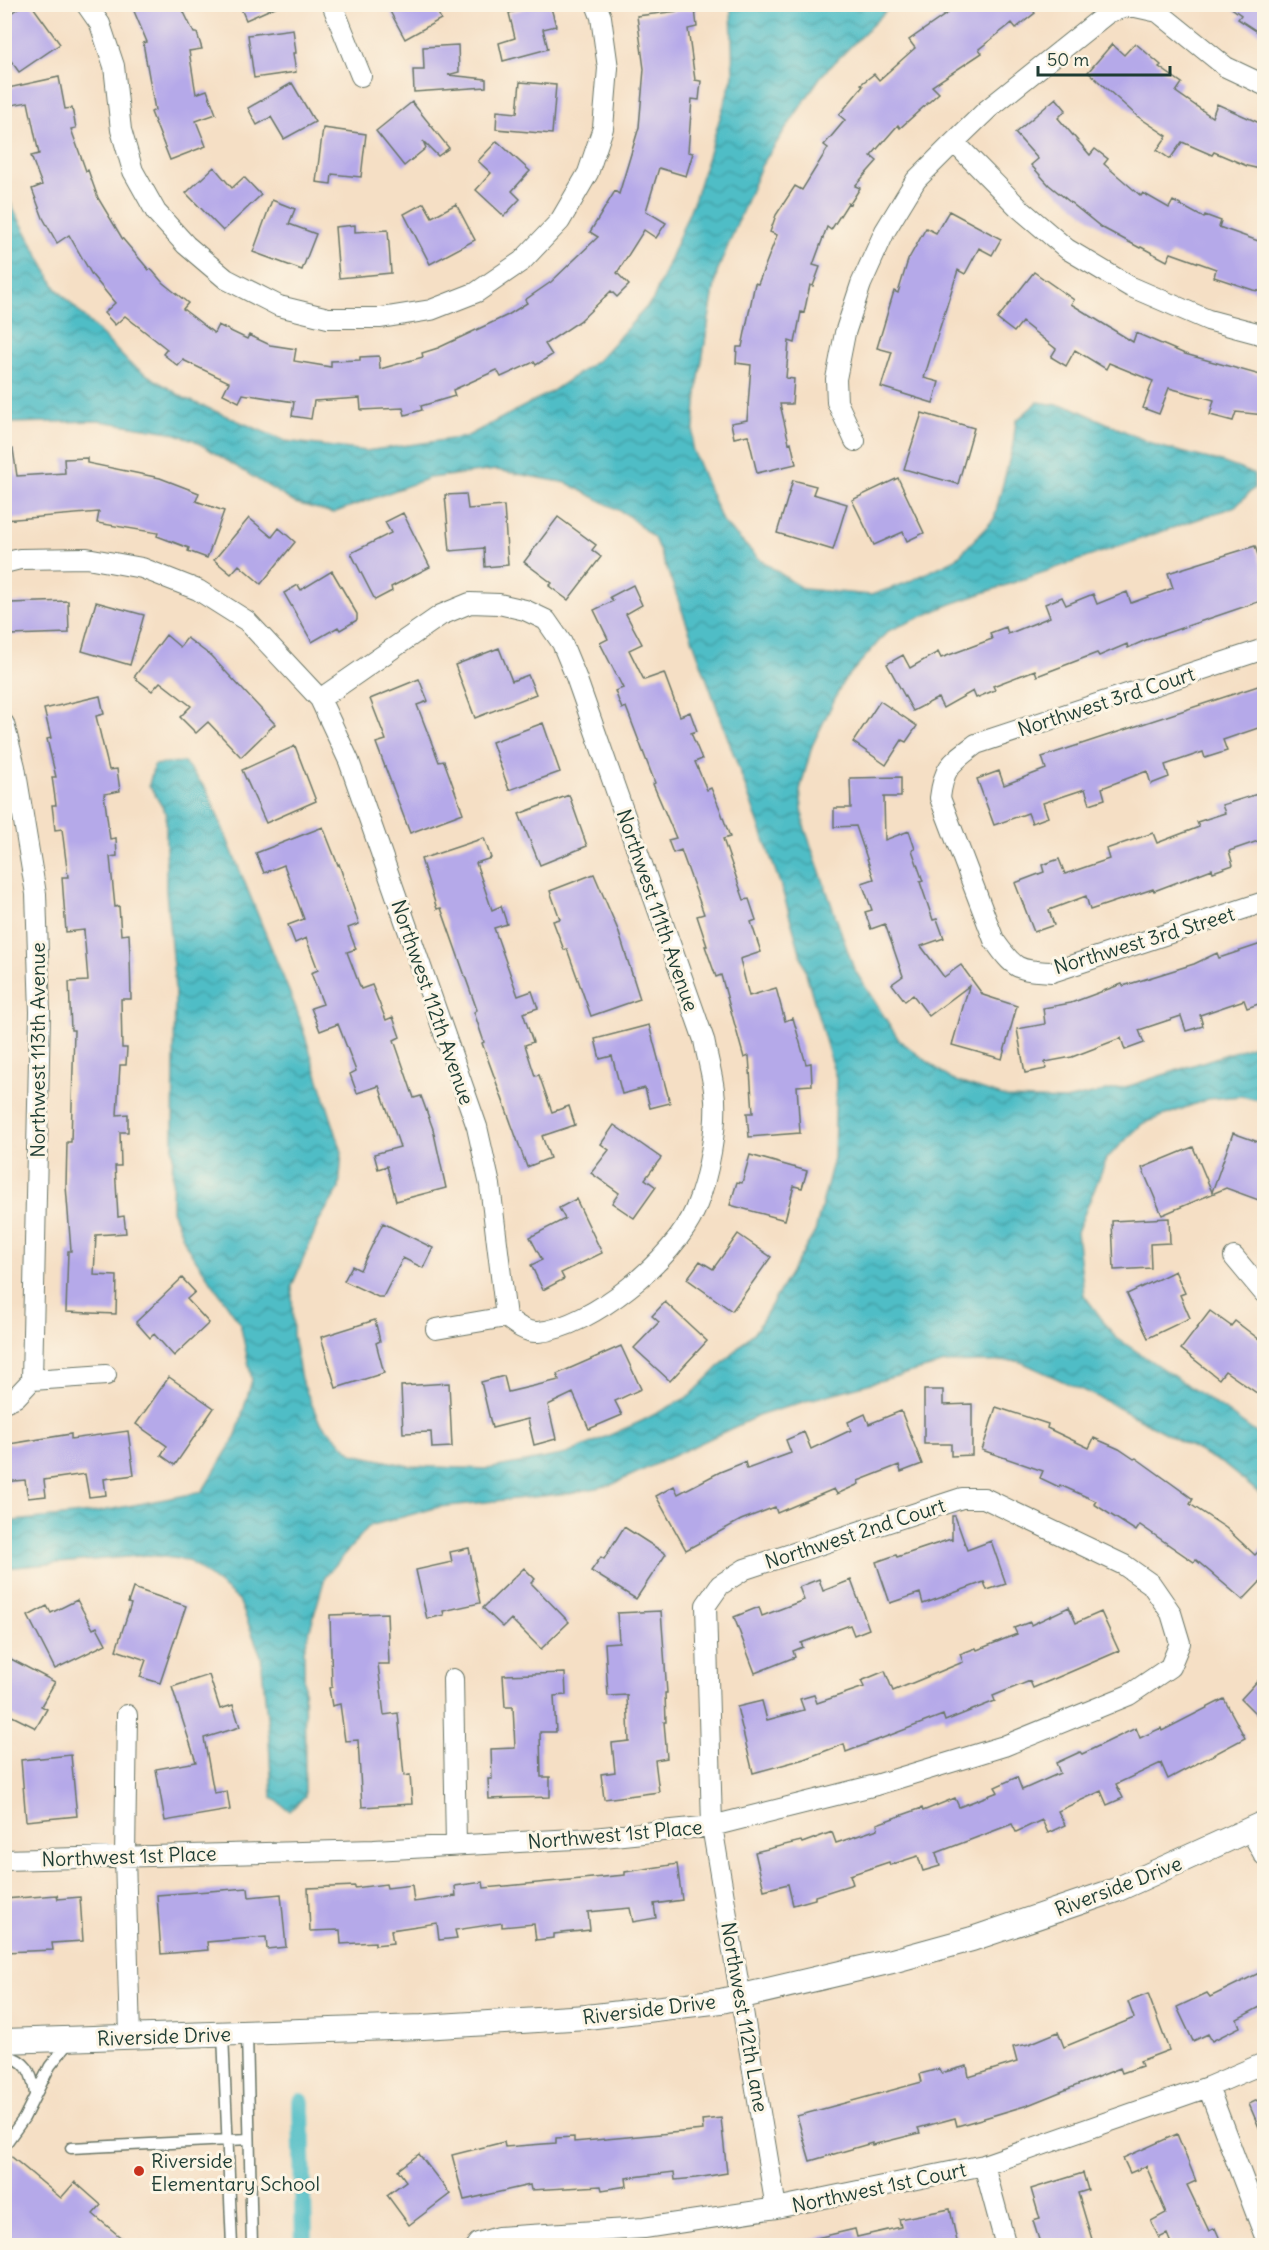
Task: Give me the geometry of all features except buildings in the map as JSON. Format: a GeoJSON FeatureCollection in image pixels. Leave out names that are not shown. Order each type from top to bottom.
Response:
{"type":"FeatureCollection","features":[{"type":"Feature","properties":{"kind":"street"},"geometry":{"type":"LineString","coordinates":[[86,4],[100,24],[114,66],[121,130],[133,171],[156,212],[186,245],[226,279],[279,306],[328,318],[381,318],[431,310],[477,292],[522,261],[560,221],[588,173],[603,128],[608,68],[601,17],[596,4]]}},
{"type":"Feature","properties":{"kind":"street"},"geometry":{"type":"LineString","coordinates":[[332,4],[361,76]]}},
{"type":"Feature","properties":{"kind":"street"},"geometry":{"type":"LineString","coordinates":[[855,441],[837,402],[836,379],[845,333],[861,284],[885,231],[916,180],[988,109],[1109,12],[1131,6],[1158,12],[1226,67],[1264,85]]}},
{"type":"Feature","properties":{"kind":"street"},"geometry":{"type":"LineString","coordinates":[[954,142],[1019,208],[1067,249],[1129,286],[1208,320],[1264,335]]}},
{"type":"Feature","properties":{"kind":"street","name":"Northwest 112th Avenue"},"geometry":{"type":"LineString","coordinates":[[4,562],[20,559],[87,558],[142,568],[198,590],[247,621],[320,699],[349,761],[477,1127],[490,1185],[506,1317]]}},
{"type":"Feature","properties":{"kind":"street","name":"Northwest 111th Avenue"},"geometry":{"type":"LineString","coordinates":[[320,699],[441,615],[470,603],[499,604],[525,610],[546,620],[562,643],[576,677],[704,1040],[714,1092],[712,1144],[694,1211],[674,1245],[643,1277],[613,1300],[569,1324],[537,1333],[520,1327],[506,1317]]}},
{"type":"Feature","properties":{"kind":"street","name":"Northwest 3rd Court"},"geometry":{"type":"LineString","coordinates":[[1022,970],[1005,956],[994,940],[940,798],[943,778],[952,762],[976,744],[1264,649]]}},
{"type":"Feature","properties":{"kind":"street","name":"Northwest 113th Avenue"},"geometry":{"type":"LineString","coordinates":[[4,724],[15,767],[36,894],[40,1012],[32,1380]]}},
{"type":"Feature","properties":{"kind":"street","name":"Northwest 3rd Street"},"geometry":{"type":"LineString","coordinates":[[1022,970],[1053,972],[1264,902]]}},
{"type":"Feature","properties":{"kind":"street"},"geometry":{"type":"LineString","coordinates":[[1234,1257],[1264,1293]]}},
{"type":"Feature","properties":{"kind":"street"},"geometry":{"type":"LineString","coordinates":[[436,1329],[506,1317]]}},
{"type":"Feature","properties":{"kind":"street"},"geometry":{"type":"LineString","coordinates":[[4,1402],[16,1397],[32,1380],[106,1375]]}},
{"type":"Feature","properties":{"kind":"street","name":"Northwest 2nd Court"},"geometry":{"type":"LineString","coordinates":[[712,1826],[706,1605],[720,1585],[745,1569],[962,1498],[984,1498],[1124,1564],[1151,1584],[1171,1613],[1180,1643]]}},
{"type":"Feature","properties":{"kind":"street","name":"Northwest 1st Place"},"geometry":{"type":"LineString","coordinates":[[4,1860],[374,1850],[593,1838],[712,1826],[876,1785],[1004,1746],[1129,1695],[1170,1667],[1180,1643]]}},
{"type":"Feature","properties":{"kind":"street"},"geometry":{"type":"LineString","coordinates":[[453,1679],[456,1845]]}},
{"type":"Feature","properties":{"kind":"street"},"geometry":{"type":"LineString","coordinates":[[127,1715],[125,1856],[130,2037]]}},
{"type":"Feature","properties":{"kind":"street","name":"Northwest 112th Lane"},"geometry":{"type":"LineString","coordinates":[[712,1826],[776,2208]]}},
{"type":"Feature","properties":{"kind":"street"},"geometry":{"type":"LineString","coordinates":[[1258,1827],[1264,1855]]}},
{"type":"Feature","properties":{"kind":"street","name":"Riverside Drive"},"geometry":{"type":"LineString","coordinates":[[4,2041],[422,2027],[587,2018],[742,1997],[892,1961],[983,1935],[1116,1890],[1258,1827]]}},
{"type":"Feature","properties":{"kind":"street","name":"Northwest 1st Court"},"geometry":{"type":"LineString","coordinates":[[477,2244],[498,2237],[644,2228],[776,2208],[984,2165],[1208,2087],[1264,2063]]}},
{"type":"Feature","properties":{"kind":"street"},"geometry":{"type":"LineString","coordinates":[[1208,2087],[1264,2234]]}},
{"type":"Feature","properties":{"kind":"street"},"geometry":{"type":"LineString","coordinates":[[984,2165],[1006,2246]]}},
{"type":"Feature","properties":{"kind":"lane"},"geometry":{"type":"LineString","coordinates":[[247,2033],[252,2246]]}},
{"type":"Feature","properties":{"kind":"lane"},"geometry":{"type":"LineString","coordinates":[[223,2034],[232,2246]]}},
{"type":"Feature","properties":{"kind":"lane"},"geometry":{"type":"LineString","coordinates":[[4,2146],[24,2118],[50,2066],[71,2039]]}},
{"type":"Feature","properties":{"kind":"lane"},"geometry":{"type":"LineString","coordinates":[[4,2054],[18,2058],[29,2070],[35,2094]]}},
{"type":"Feature","properties":{"kind":"lane"},"geometry":{"type":"LineString","coordinates":[[71,2148],[249,2139]]}},
{"type":"Feature","properties":{"kind":"water"},"geometry":{"type":"Polygon","coordinates":[[[731,5],[892,5],[821,76],[761,166],[717,272],[698,384],[692,448],[722,521],[759,559],[803,589],[871,595],[906,583],[956,559],[994,519],[1013,445],[1016,421],[1038,402],[1071,407],[1157,446],[1221,462],[1254,474],[1254,488],[1236,506],[951,604],[888,631],[843,682],[812,746],[800,790],[804,826],[854,969],[899,1040],[952,1080],[1008,1098],[1065,1100],[1129,1086],[1264,1042],[1264,1101],[1241,1096],[1208,1099],[1142,1124],[1107,1158],[1077,1232],[1084,1295],[1115,1337],[1264,1439],[1264,1497],[1223,1464],[1102,1399],[1019,1361],[945,1363],[758,1416],[611,1485],[570,1493],[439,1507],[369,1526],[325,1577],[304,1650],[305,1796],[290,1811],[272,1797],[261,1656],[239,1600],[188,1560],[148,1555],[5,1568],[5,1522],[92,1513],[202,1492],[236,1436],[252,1380],[240,1323],[187,1247],[172,1210],[175,989],[166,891],[166,813],[149,785],[154,765],[184,762],[207,790],[297,1011],[342,1152],[339,1189],[320,1219],[292,1286],[293,1335],[301,1379],[319,1421],[353,1454],[409,1466],[487,1469],[567,1454],[642,1421],[690,1396],[757,1329],[815,1232],[834,1158],[836,1078],[782,889],[654,538],[626,514],[567,483],[496,470],[429,478],[333,513],[295,503],[194,440],[170,432],[100,421],[5,423],[5,188],[6,195],[56,288],[130,364],[184,398],[285,441],[366,451],[466,437],[551,392],[598,360],[653,300],[695,198],[733,76],[731,5]]]}},
{"type":"Feature","properties":{"kind":"waterway"},"geometry":{"type":"LineString","coordinates":[[301,2102],[304,2246]]}},
{"type":"Feature","properties":{"kind":"place","name":"Riverside Elementary School"},"geometry":{"type":"Point","coordinates":[139,2171]}}]}
